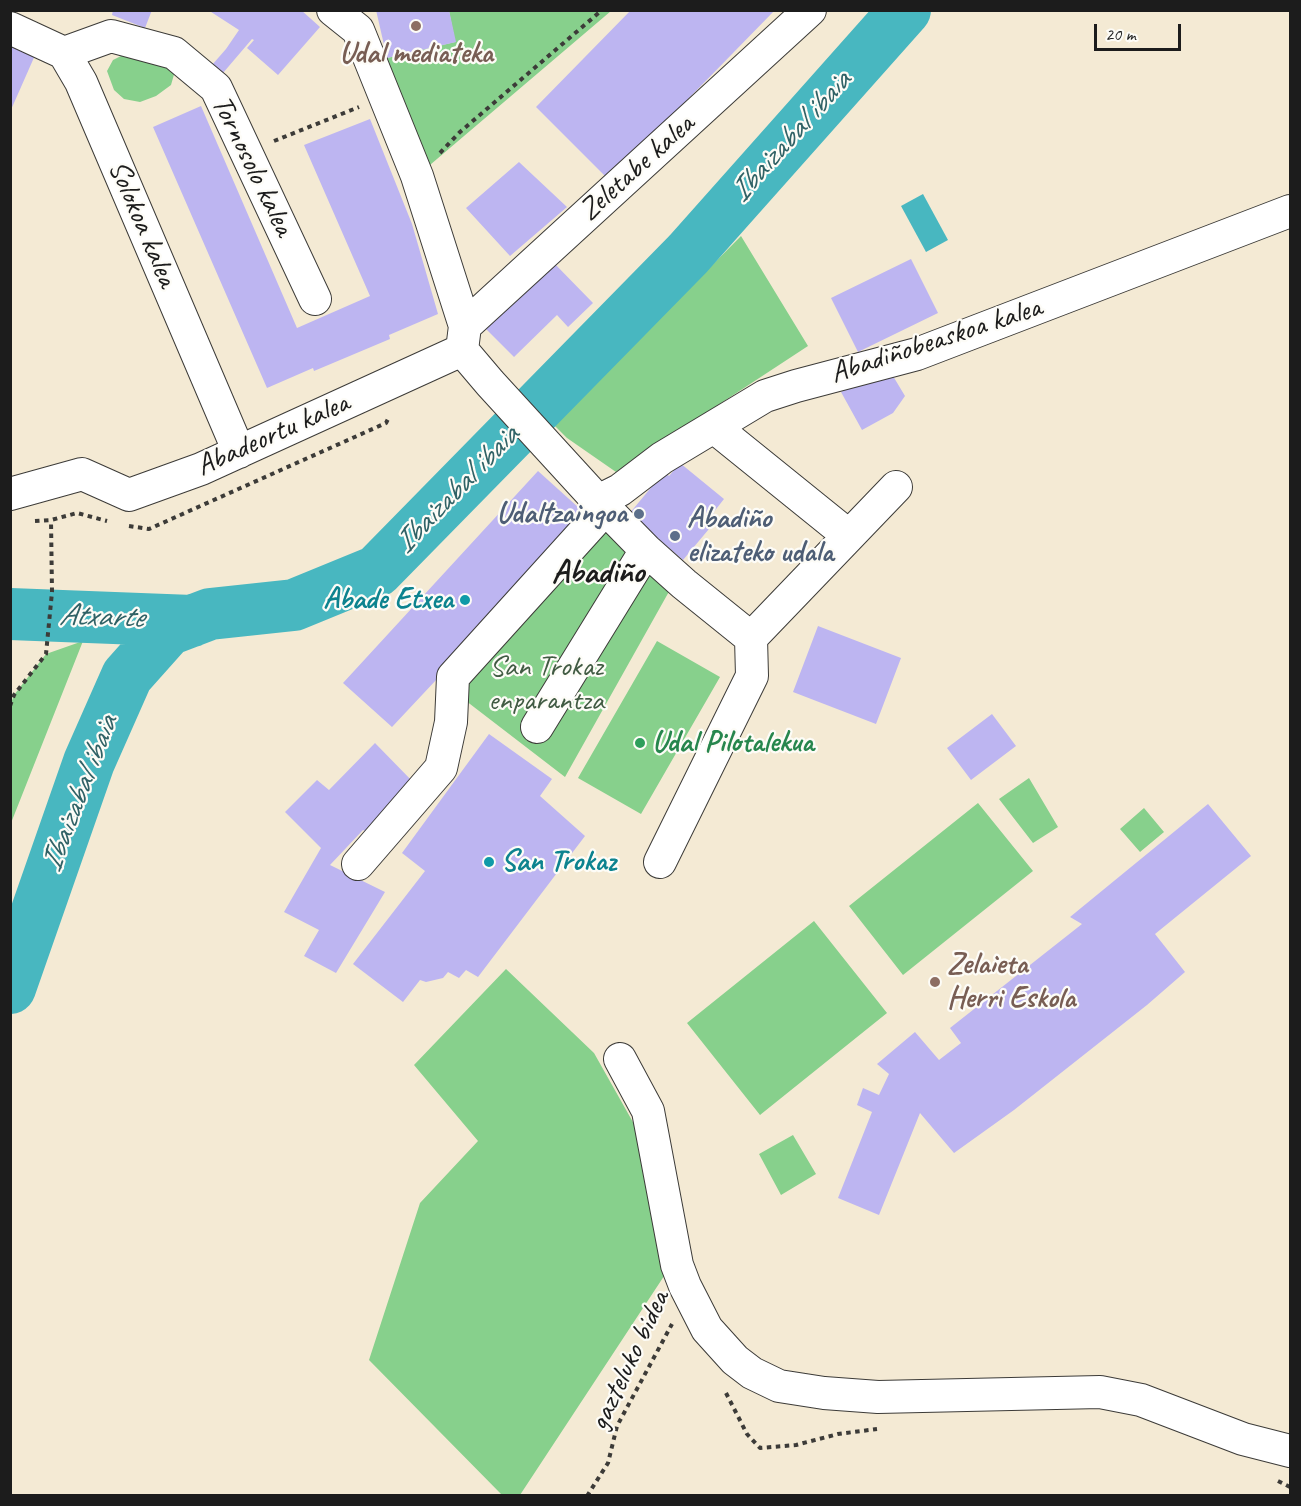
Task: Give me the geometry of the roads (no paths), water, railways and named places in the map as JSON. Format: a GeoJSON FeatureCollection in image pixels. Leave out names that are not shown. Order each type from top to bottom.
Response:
{"type":"FeatureCollection","features":[{"type":"Feature","properties":{"kind":"street"},"geometry":{"type":"LineString","coordinates":[[333,10],[357,20],[384,96],[417,176],[464,338],[490,383],[601,505],[646,550],[751,638]]}},
{"type":"Feature","properties":{"kind":"street","name":"Zeletabe kalea"},"geometry":{"type":"LineString","coordinates":[[464,338],[810,10]]}},
{"type":"Feature","properties":{"kind":"street"},"geometry":{"type":"LineString","coordinates":[[10,28],[64,53]]}},
{"type":"Feature","properties":{"kind":"street","name":"Tornosolo kalea"},"geometry":{"type":"LineString","coordinates":[[64,53],[111,36],[174,53],[216,88],[315,299]]}},
{"type":"Feature","properties":{"kind":"street","name":"Solokoa kalea"},"geometry":{"type":"LineString","coordinates":[[64,53],[81,82],[238,452]]}},
{"type":"Feature","properties":{"kind":"street","name":"Abadiñobeaskoa kalea"},"geometry":{"type":"LineString","coordinates":[[601,505],[662,458],[765,396],[917,354],[1290,211]]}},
{"type":"Feature","properties":{"kind":"street","name":"Abadeortu kalea"},"geometry":{"type":"LineString","coordinates":[[10,494],[82,474],[129,495],[201,469],[238,452],[464,338]]}},
{"type":"Feature","properties":{"kind":"street"},"geometry":{"type":"LineString","coordinates":[[714,427],[849,536]]}},
{"type":"Feature","properties":{"kind":"street"},"geometry":{"type":"LineString","coordinates":[[660,862],[752,676],[751,638],[896,487]]}},
{"type":"Feature","properties":{"kind":"street"},"geometry":{"type":"LineString","coordinates":[[358,864],[441,768],[451,722],[453,677],[601,505]]}},
{"type":"Feature","properties":{"kind":"street"},"geometry":{"type":"LineString","coordinates":[[537,727],[646,550]]}},
{"type":"Feature","properties":{"kind":"street"},"geometry":{"type":"LineString","coordinates":[[620,1059],[648,1111],[677,1265],[688,1293],[707,1329],[735,1360],[752,1373],[779,1386],[824,1393],[878,1397],[1100,1392],[1141,1400],[1243,1439],[1290,1451]]}},
{"type":"Feature","properties":{"kind":"water"},"geometry":{"type":"Polygon","coordinates":[[[923,194],[948,240],[926,252],[901,206],[923,194]]]}},
{"type":"Feature","properties":{"kind":"waterway","name":"Ibaizabal ibaia"},"geometry":{"type":"LineString","coordinates":[[10,988],[89,762],[127,676],[168,630],[210,614],[294,605],[377,571],[688,254],[905,10]]}},
{"type":"Feature","properties":{"kind":"waterway","name":"Atxarte"},"geometry":{"type":"LineString","coordinates":[[10,614],[192,621]]}},
{"type":"Feature","properties":{"kind":"place","name":"Udal mediateka"},"geometry":{"type":"Point","coordinates":[416,26]}},
{"type":"Feature","properties":{"kind":"place","name":"Udaltzaingoa"},"geometry":{"type":"Point","coordinates":[639,514]}},
{"type":"Feature","properties":{"kind":"place","name":"Abadiño elizateko udala"},"geometry":{"type":"Point","coordinates":[675,536]}},
{"type":"Feature","properties":{"kind":"place","name":"Abade Etxea"},"geometry":{"type":"Point","coordinates":[465,600]}},
{"type":"Feature","properties":{"kind":"place","name":"Udal Pilotalekua"},"geometry":{"type":"Point","coordinates":[640,743]}},
{"type":"Feature","properties":{"kind":"place","name":"San Trokaz"},"geometry":{"type":"Point","coordinates":[489,862]}},
{"type":"Feature","properties":{"kind":"place","name":"Zelaieta Herri Eskola"},"geometry":{"type":"Point","coordinates":[935,982]}},
{"type":"Feature","properties":{"kind":"district","name":"Abadiño"},"geometry":{"type":"Point","coordinates":[598,573]}},
{"type":"Feature","properties":{"kind":"park label","name":"San Trokaz enparantza"},"geometry":{"type":"Point","coordinates":[546,684]}}]}
